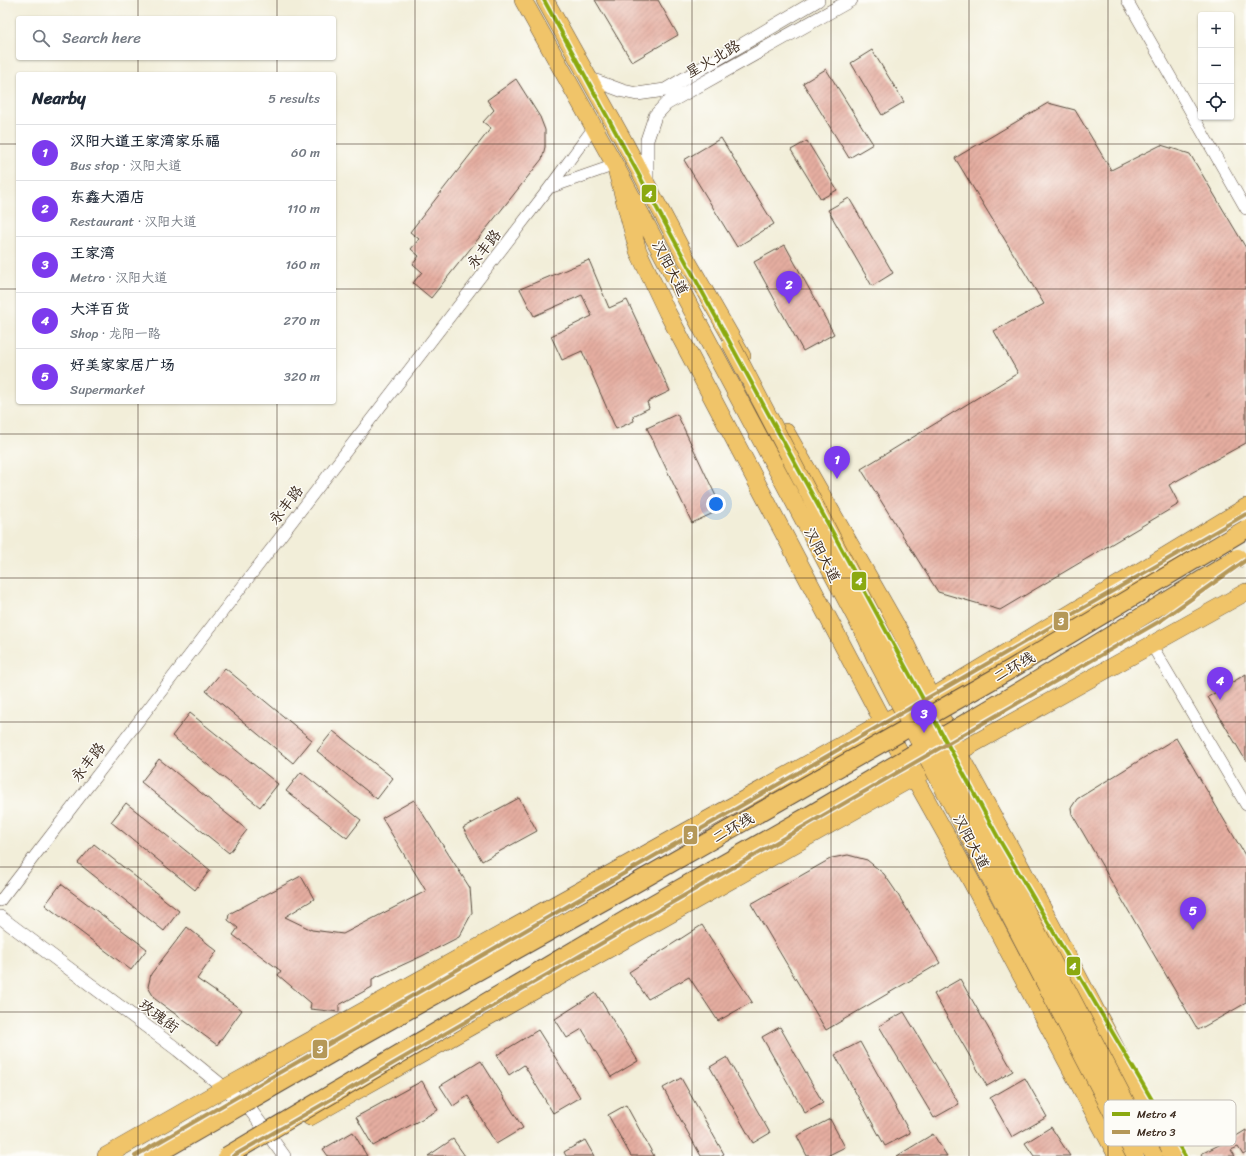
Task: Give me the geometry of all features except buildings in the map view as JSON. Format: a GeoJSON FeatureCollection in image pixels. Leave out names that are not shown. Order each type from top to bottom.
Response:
{"type":"FeatureCollection","features":[{"type":"Feature","properties":{"kind":"highway","name":"二环线"},"geometry":{"type":"LineString","coordinates":[[153,1156],[363,1034],[634,884],[999,676],[1246,529]]}},
{"type":"Feature","properties":{"kind":"highway","name":"二环线"},"geometry":{"type":"LineString","coordinates":[[227,1156],[632,916],[812,814],[1014,695],[1238,558]]}},
{"type":"Feature","properties":{"kind":"main road","name":"汉阳大道"},"geometry":{"type":"LineString","coordinates":[[523,0],[615,165],[867,639],[882,671],[1106,1100]]}},
{"type":"Feature","properties":{"kind":"main road","name":"汉阳大道"},"geometry":{"type":"LineString","coordinates":[[545,0],[647,184],[1125,1100]]}},
{"type":"Feature","properties":{"kind":"main road"},"geometry":{"type":"LineString","coordinates":[[615,165],[638,251],[667,312],[883,722],[953,847],[1104,1132]]}},
{"type":"Feature","properties":{"kind":"main road","name":"汉阳大道"},"geometry":{"type":"LineString","coordinates":[[680,248],[900,632],[958,752],[1021,867],[1143,1100]]}},
{"type":"Feature","properties":{"kind":"main road"},"geometry":{"type":"LineString","coordinates":[[106,1156],[225,1088],[883,722],[931,698],[1246,506]]}},
{"type":"Feature","properties":{"kind":"main road"},"geometry":{"type":"LineString","coordinates":[[242,1156],[271,1138],[958,752],[1246,592]]}},
{"type":"Feature","properties":{"kind":"main road"},"geometry":{"type":"LineString","coordinates":[[1112,1146],[1117,1156]]}},
{"type":"Feature","properties":{"kind":"main road","name":"汉阳大道"},"geometry":{"type":"LineString","coordinates":[[1130,1146],[1135,1156]]}},
{"type":"Feature","properties":{"kind":"main road","name":"汉阳大道"},"geometry":{"type":"LineString","coordinates":[[1149,1146],[1154,1156]]}},
{"type":"Feature","properties":{"kind":"main road","name":"汉阳大道"},"geometry":{"type":"LineString","coordinates":[[1167,1146],[1172,1156]]}},
{"type":"Feature","properties":{"kind":"street","name":"星火北路"},"geometry":{"type":"LineString","coordinates":[[588,78],[623,91],[637,94],[665,90],[818,0]]}},
{"type":"Feature","properties":{"kind":"street","name":"星火北路"},"geometry":{"type":"LineString","coordinates":[[647,184],[647,140],[655,116],[666,104],[850,0]]}},
{"type":"Feature","properties":{"kind":"street"},"geometry":{"type":"LineString","coordinates":[[1127,0],[1246,209]]}},
{"type":"Feature","properties":{"kind":"street","name":"永丰路"},"geometry":{"type":"LineString","coordinates":[[0,901],[549,188],[594,127]]}},
{"type":"Feature","properties":{"kind":"street"},"geometry":{"type":"LineString","coordinates":[[549,188],[615,165]]}},
{"type":"Feature","properties":{"kind":"street"},"geometry":{"type":"LineString","coordinates":[[1151,644],[1246,805]]}},
{"type":"Feature","properties":{"kind":"street","name":"玫瑰街"},"geometry":{"type":"LineString","coordinates":[[0,917],[172,1045],[225,1088],[248,1108],[284,1156]]}},
{"type":"Feature","properties":{"kind":"metro line","name":"4"},"geometry":{"type":"LineString","coordinates":[[544,0],[1000,841],[1152,1100]]}},
{"type":"Feature","properties":{"kind":"metro line","name":"3"},"geometry":{"type":"LineString","coordinates":[[135,1156],[1246,514]]}},
{"type":"Feature","properties":{"kind":"metro line","name":"3"},"geometry":{"type":"LineString","coordinates":[[233,1156],[1160,621],[1246,560]]}},
{"type":"Feature","properties":{"kind":"metro line","name":"4"},"geometry":{"type":"LineString","coordinates":[[1179,1146],[1185,1156]]}},
{"type":"Feature","properties":{"kind":"place","name":"东鑫大酒店"},"geometry":{"type":"Point","coordinates":[789,304]}},
{"type":"Feature","properties":{"kind":"place","name":"汉阳大道王家湾家乐福"},"geometry":{"type":"Point","coordinates":[837,479]}},
{"type":"Feature","properties":{"kind":"place","name":"大洋百货"},"geometry":{"type":"Point","coordinates":[1220,700]}},
{"type":"Feature","properties":{"kind":"place","name":"王家湾"},"geometry":{"type":"Point","coordinates":[924,733]}},
{"type":"Feature","properties":{"kind":"place","name":"好美家家居广场"},"geometry":{"type":"Point","coordinates":[1193,930]}}]}
